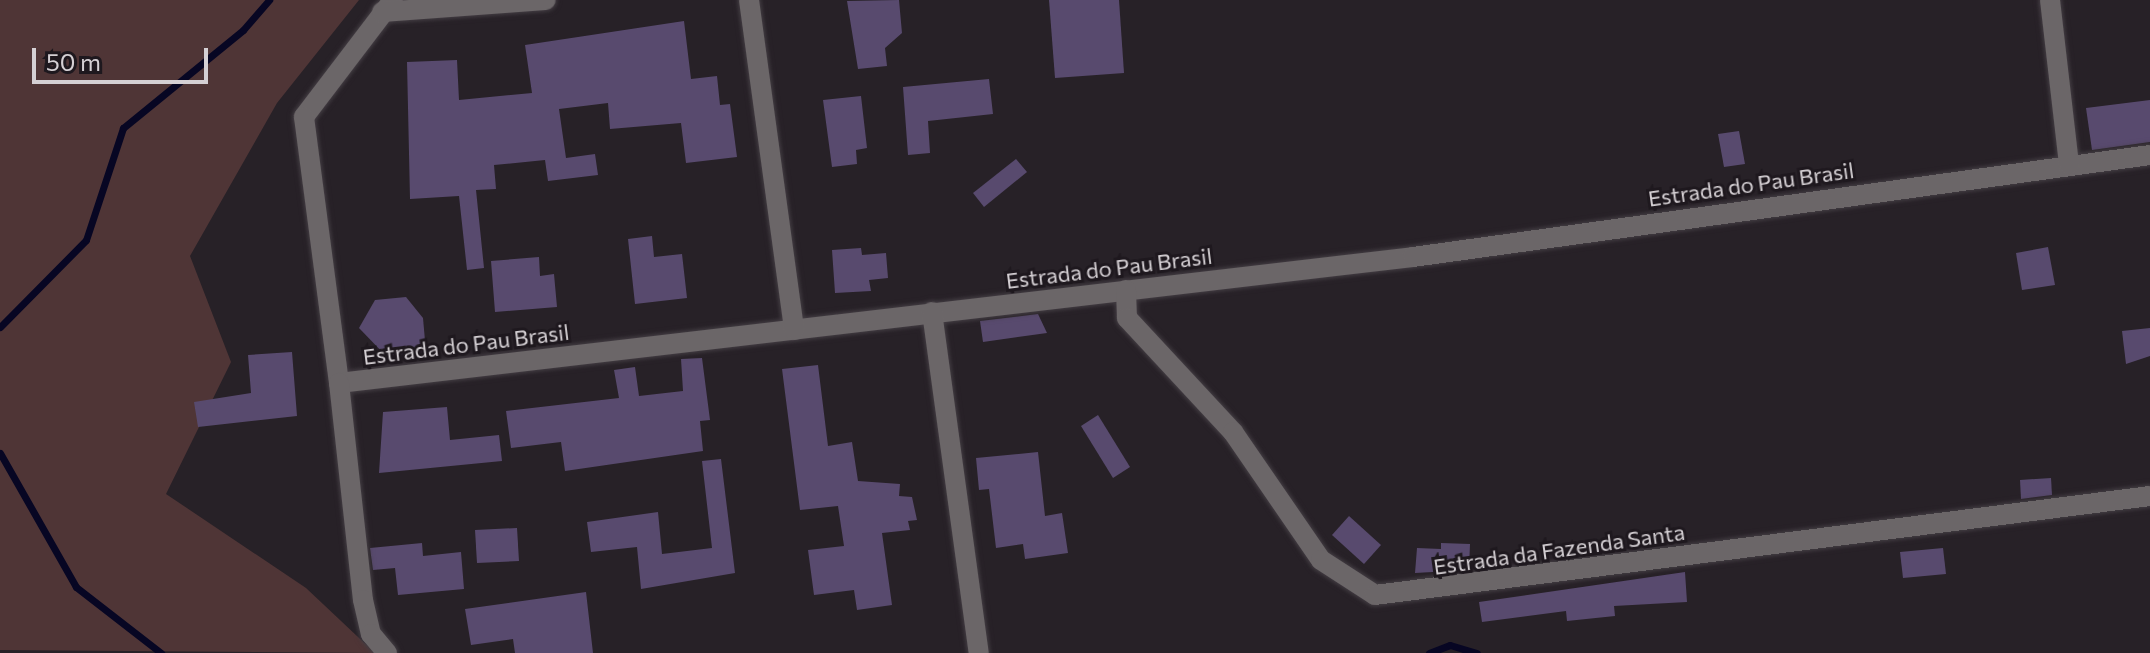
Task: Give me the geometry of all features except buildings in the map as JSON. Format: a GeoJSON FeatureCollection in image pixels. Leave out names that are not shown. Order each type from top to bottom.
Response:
{"type":"FeatureCollection","features":[{"type":"Feature","properties":{"kind":"street"},"geometry":{"type":"LineString","coordinates":[[460,0],[481,7]]}},
{"type":"Feature","properties":{"kind":"street"},"geometry":{"type":"LineString","coordinates":[[387,6],[481,7],[546,0]]}},
{"type":"Feature","properties":{"kind":"street"},"geometry":{"type":"LineString","coordinates":[[749,0],[794,330]]}},
{"type":"Feature","properties":{"kind":"street"},"geometry":{"type":"LineString","coordinates":[[2050,0],[2069,165]]}},
{"type":"Feature","properties":{"kind":"street","name":"Estrada do Pau Brasil"},"geometry":{"type":"LineString","coordinates":[[387,6],[304,117],[339,383],[1126,290],[2150,155]]}},
{"type":"Feature","properties":{"kind":"street","name":"Estrada da Fazenda Santa"},"geometry":{"type":"LineString","coordinates":[[1126,290],[1127,318],[1233,432],[1321,560],[1375,595],[2150,496]]}},
{"type":"Feature","properties":{"kind":"street"},"geometry":{"type":"LineString","coordinates":[[932,312],[979,653]]}},
{"type":"Feature","properties":{"kind":"street"},"geometry":{"type":"LineString","coordinates":[[339,383],[363,600],[371,634],[387,653]]}},
{"type":"Feature","properties":{"kind":"shaded area"},"geometry":{"type":"Polygon","coordinates":[[[0,0],[359,0],[277,103],[190,256],[231,362],[166,494],[306,588],[375,653],[0,650],[0,0]]]}},
{"type":"Feature","properties":{"kind":"waterway"},"geometry":{"type":"LineString","coordinates":[[0,327],[86,240],[123,128],[243,30],[269,0]]}},
{"type":"Feature","properties":{"kind":"waterway"},"geometry":{"type":"LineString","coordinates":[[0,453],[76,587],[161,653]]}},
{"type":"Feature","properties":{"kind":"waterway"},"geometry":{"type":"LineString","coordinates":[[1429,653],[1450,645],[1477,653]]}}]}
